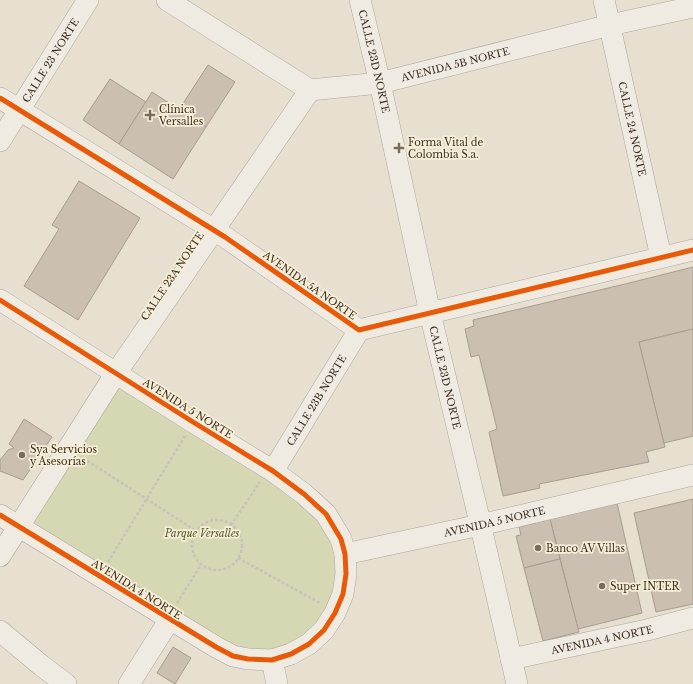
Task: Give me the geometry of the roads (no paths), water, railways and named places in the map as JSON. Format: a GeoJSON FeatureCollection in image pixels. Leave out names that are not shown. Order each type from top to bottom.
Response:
{"type":"FeatureCollection","features":[{"type":"Feature","properties":{"kind":"street","name":"CALLE 23 NORTE"},"geometry":{"type":"LineString","coordinates":[[0,141],[88,0]]}},
{"type":"Feature","properties":{"kind":"street"},"geometry":{"type":"LineString","coordinates":[[166,0],[310,90]]}},
{"type":"Feature","properties":{"kind":"street","name":"CALLE 23D NORTE"},"geometry":{"type":"LineString","coordinates":[[360,0],[380,83],[430,313],[517,684]]}},
{"type":"Feature","properties":{"kind":"street","name":"CALLE 24 NORTE"},"geometry":{"type":"LineString","coordinates":[[604,0],[661,257]]}},
{"type":"Feature","properties":{"kind":"street","name":"AVENIDA 5B NORTE"},"geometry":{"type":"LineString","coordinates":[[310,90],[380,83],[610,25],[693,7]]}},
{"type":"Feature","properties":{"kind":"street","name":"CALLE 23A NORTE"},"geometry":{"type":"LineString","coordinates":[[0,556],[116,373],[310,90]]}},
{"type":"Feature","properties":{"kind":"street","name":"AVENIDA 5A NORTE"},"geometry":{"type":"LineString","coordinates":[[0,98],[214,231],[359,330],[693,250]]}},
{"type":"Feature","properties":{"kind":"street","name":"AVENIDA 5 NORTE"},"geometry":{"type":"LineString","coordinates":[[0,300],[193,422],[267,476],[304,494],[326,514],[341,540],[345,554],[480,525],[693,475]]}},
{"type":"Feature","properties":{"kind":"street","name":"CALLE 23B NORTE"},"geometry":{"type":"LineString","coordinates":[[267,476],[359,330]]}},
{"type":"Feature","properties":{"kind":"street","name":"AVENIDA 4 NORTE"},"geometry":{"type":"LineString","coordinates":[[0,515],[173,613],[216,648],[233,656],[248,659],[272,660],[291,654],[309,644],[324,630],[335,613],[343,594],[346,574],[345,554]]}},
{"type":"Feature","properties":{"kind":"street"},"geometry":{"type":"LineString","coordinates":[[129,684],[173,613]]}},
{"type":"Feature","properties":{"kind":"street","name":"AVENIDA 4 NORTE"},"geometry":{"type":"LineString","coordinates":[[511,659],[646,630],[693,618]]}},
{"type":"Feature","properties":{"kind":"street"},"geometry":{"type":"LineString","coordinates":[[0,631],[66,684]]}},
{"type":"Feature","properties":{"kind":"street"},"geometry":{"type":"LineString","coordinates":[[272,660],[277,684]]}},
{"type":"Feature","properties":{"kind":"place","name":"Clínica Versalles"},"geometry":{"type":"Point","coordinates":[150,115]}},
{"type":"Feature","properties":{"kind":"place","name":"Forma Vital de Colombia S.a."},"geometry":{"type":"Point","coordinates":[399,148]}},
{"type":"Feature","properties":{"kind":"place","name":"Sya Servicios y Asesorías"},"geometry":{"type":"Point","coordinates":[22,455]}},
{"type":"Feature","properties":{"kind":"place","name":"Banco AV Villas"},"geometry":{"type":"Point","coordinates":[538,548]}},
{"type":"Feature","properties":{"kind":"place","name":"Super INTER"},"geometry":{"type":"Point","coordinates":[602,586]}},
{"type":"Feature","properties":{"kind":"park label","name":"Parque Versalles"},"geometry":{"type":"Point","coordinates":[202,533]}}]}
